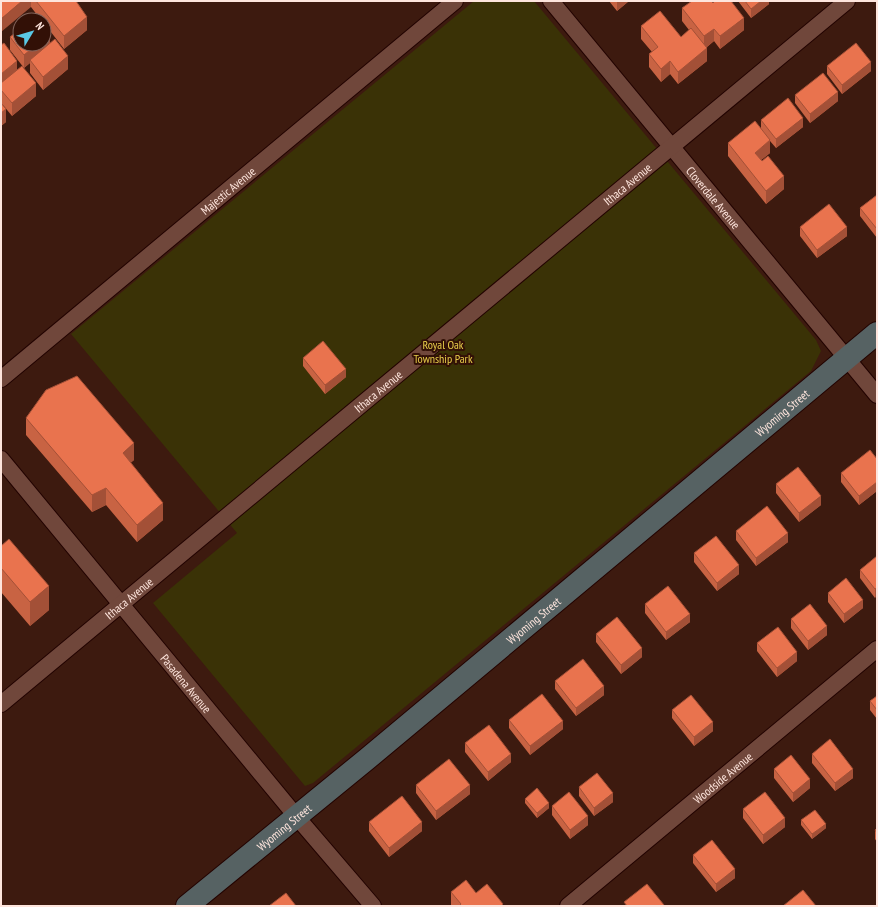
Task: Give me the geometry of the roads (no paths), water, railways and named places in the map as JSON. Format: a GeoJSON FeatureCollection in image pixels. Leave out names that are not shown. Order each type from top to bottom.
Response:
{"type":"FeatureCollection","features":[{"type":"Feature","properties":{"kind":"street","name":"Majestic Avenue"},"geometry":{"type":"LineString","coordinates":[[1,379],[455,1]]}},
{"type":"Feature","properties":{"kind":"street","name":"Cloverdale Avenue"},"geometry":{"type":"LineString","coordinates":[[550,1],[877,395]]}},
{"type":"Feature","properties":{"kind":"street","name":"Ithaca Avenue"},"geometry":{"type":"LineString","coordinates":[[1,704],[847,1]]}},
{"type":"Feature","properties":{"kind":"street","name":"Wyoming Street"},"geometry":{"type":"LineString","coordinates":[[187,906],[877,333]]}},
{"type":"Feature","properties":{"kind":"street","name":"Pasadena Avenue"},"geometry":{"type":"LineString","coordinates":[[1,459],[296,816],[373,906]]}},
{"type":"Feature","properties":{"kind":"street","name":"Woodside Avenue"},"geometry":{"type":"LineString","coordinates":[[568,906],[877,649]]}},
{"type":"Feature","properties":{"kind":"park label","name":"Royal Oak Township Park"},"geometry":{"type":"Point","coordinates":[443,351]}}]}
